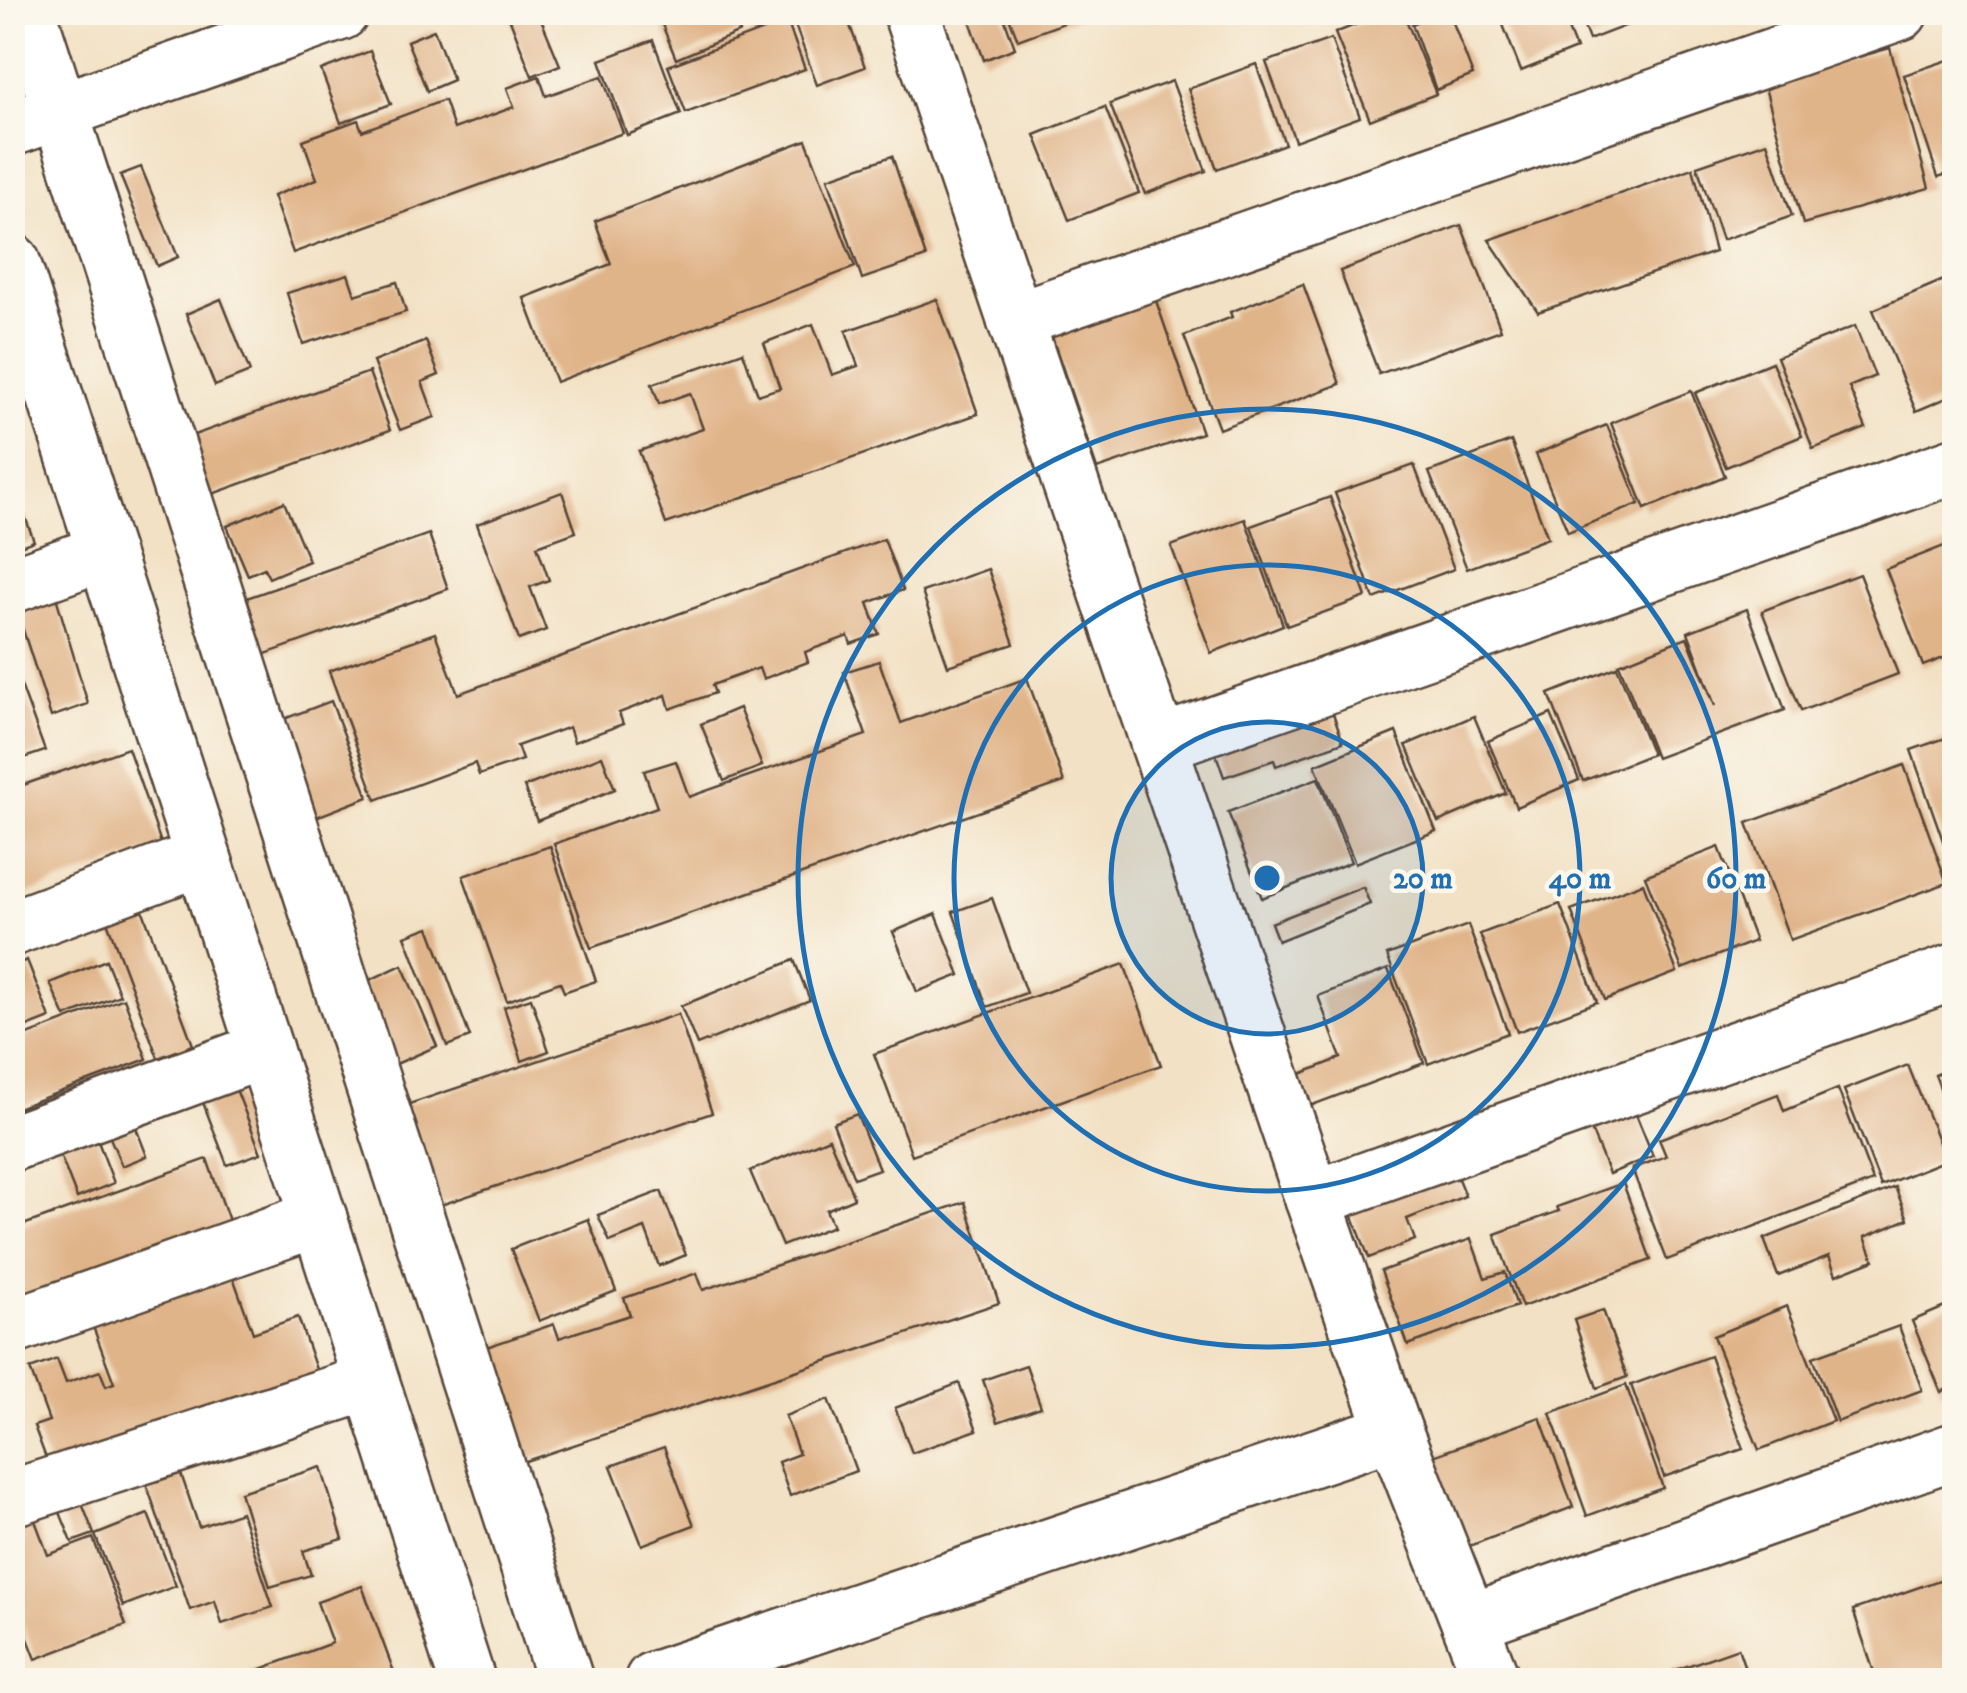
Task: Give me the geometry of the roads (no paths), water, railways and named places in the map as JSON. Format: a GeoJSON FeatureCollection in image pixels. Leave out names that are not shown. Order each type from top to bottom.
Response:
{"type":"FeatureCollection","features":[{"type":"Feature","properties":{"kind":"street"},"geometry":{"type":"LineString","coordinates":[[28,12],[36,120],[565,1680]]}},
{"type":"Feature","properties":{"kind":"street"},"geometry":{"type":"LineString","coordinates":[[36,120],[341,12]]}},
{"type":"Feature","properties":{"kind":"street"},"geometry":{"type":"LineString","coordinates":[[911,12],[1312,1200],[1394,1431],[1492,1680]]}},
{"type":"Feature","properties":{"kind":"street"},"geometry":{"type":"LineString","coordinates":[[1015,320],[1900,12]]}},
{"type":"Feature","properties":{"kind":"street"},"geometry":{"type":"LineString","coordinates":[[12,262],[30,377],[106,552],[467,1680]]}},
{"type":"Feature","properties":{"kind":"street"},"geometry":{"type":"LineString","coordinates":[[1159,744],[1954,466]]}},
{"type":"Feature","properties":{"kind":"street"},"geometry":{"type":"LineString","coordinates":[[12,584],[106,552]]}},
{"type":"Feature","properties":{"kind":"street"},"geometry":{"type":"LineString","coordinates":[[12,928],[203,857]]}},
{"type":"Feature","properties":{"kind":"street"},"geometry":{"type":"LineString","coordinates":[[1312,1200],[1954,972]]}},
{"type":"Feature","properties":{"kind":"street"},"geometry":{"type":"LineString","coordinates":[[12,1143],[265,1050]]}},
{"type":"Feature","properties":{"kind":"street"},"geometry":{"type":"LineString","coordinates":[[12,1327],[318,1218]]}},
{"type":"Feature","properties":{"kind":"street"},"geometry":{"type":"LineString","coordinates":[[12,1498],[371,1382]]}},
{"type":"Feature","properties":{"kind":"street"},"geometry":{"type":"LineString","coordinates":[[653,1680],[1394,1431]]}},
{"type":"Feature","properties":{"kind":"street"},"geometry":{"type":"LineString","coordinates":[[1470,1622],[1954,1451]]}}]}
